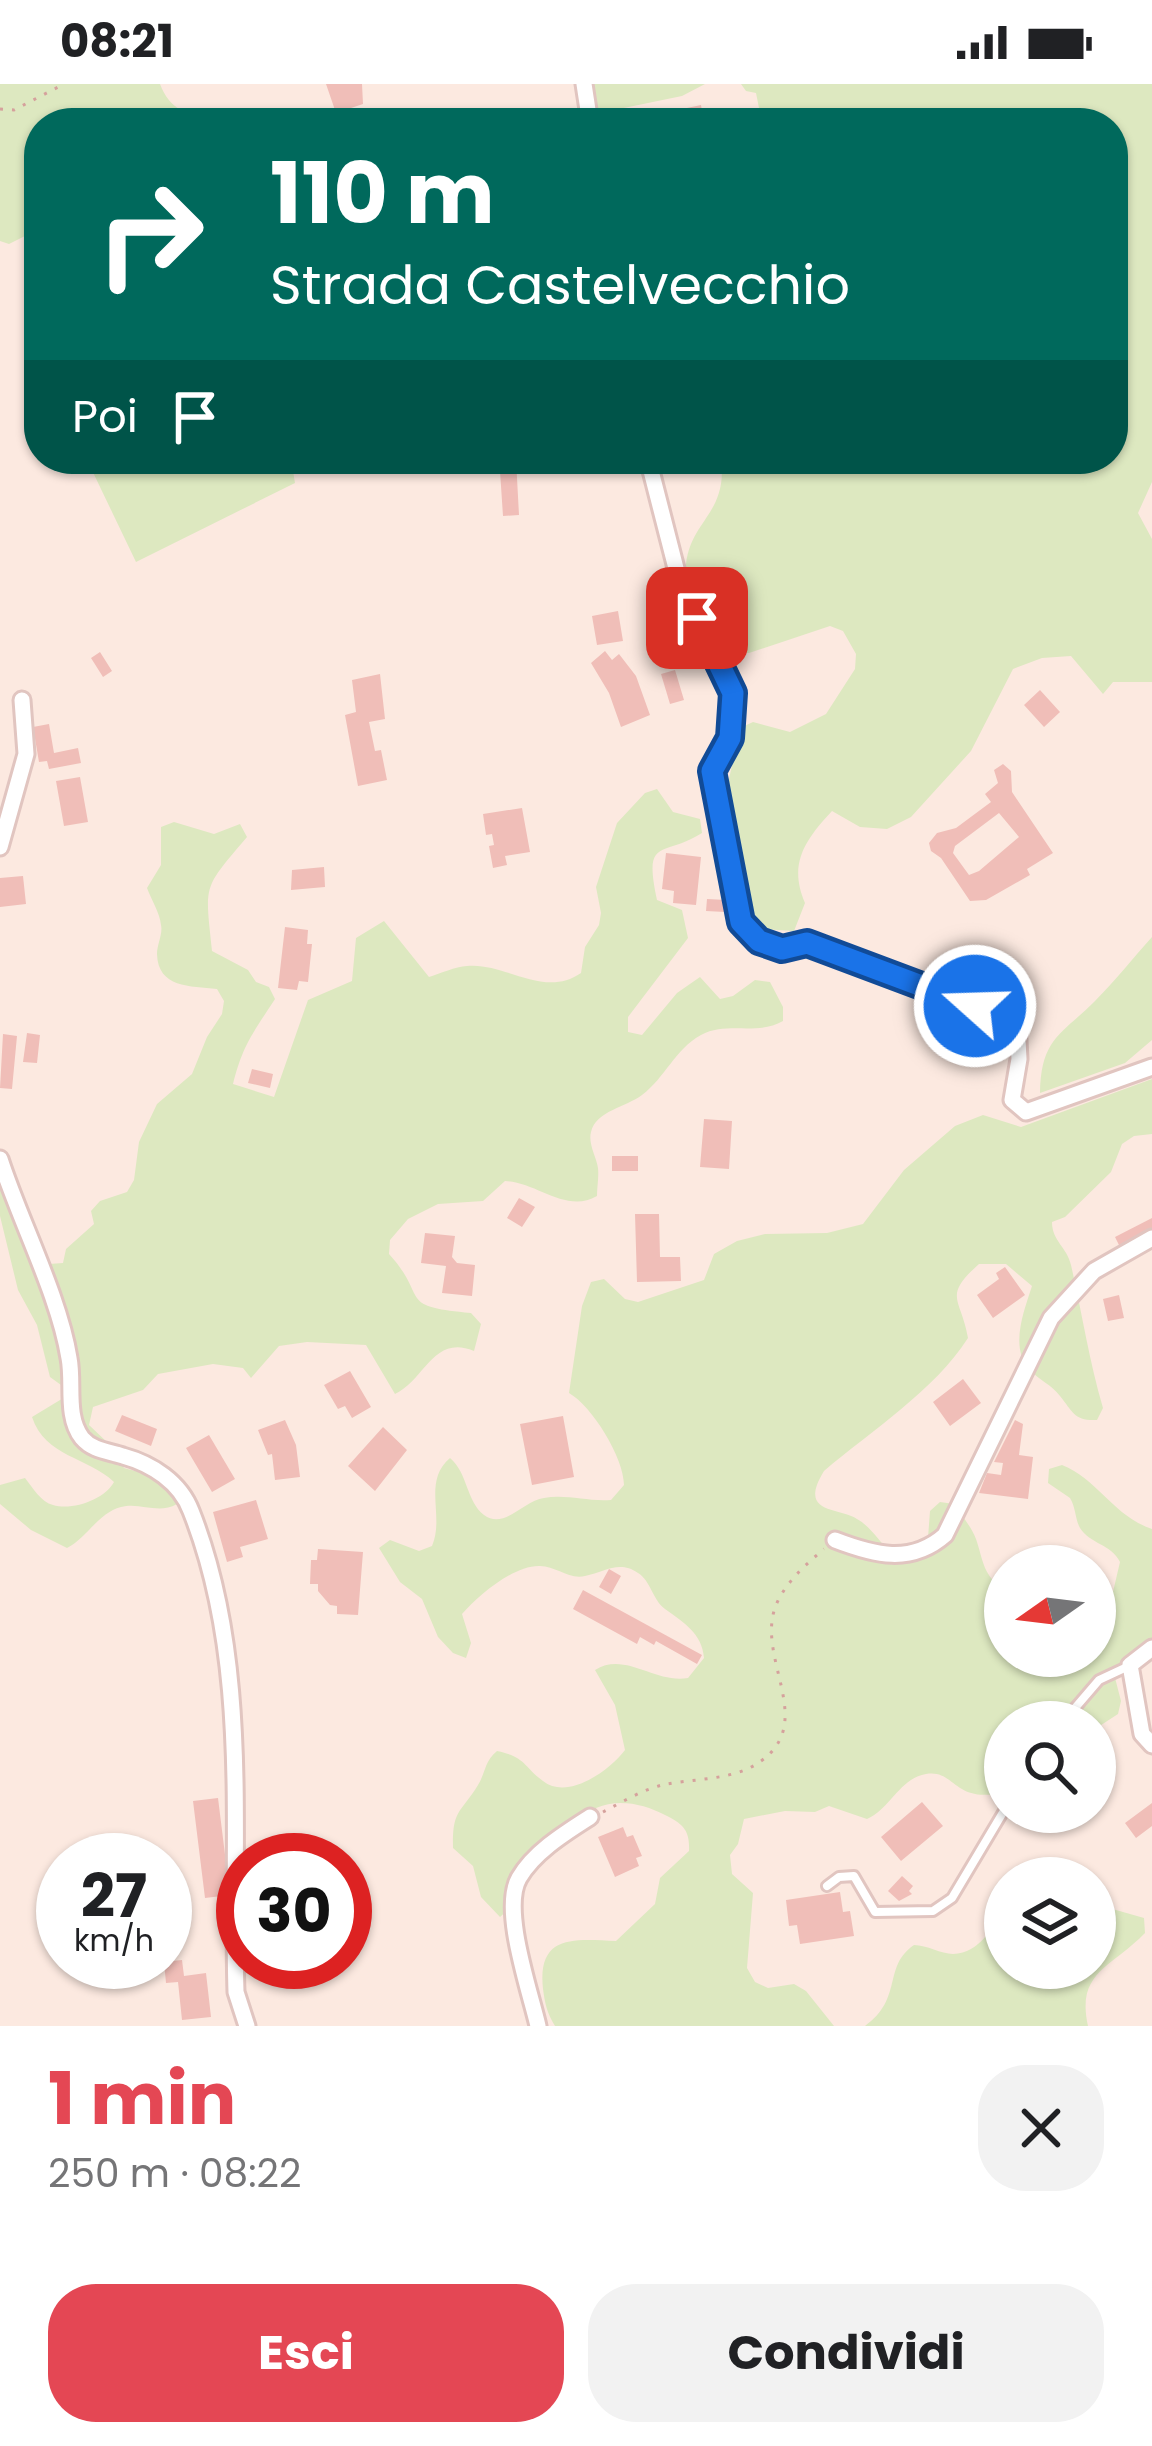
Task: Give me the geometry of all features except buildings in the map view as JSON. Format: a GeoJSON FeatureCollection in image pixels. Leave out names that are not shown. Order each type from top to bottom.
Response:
{"type":"FeatureCollection","features":[{"type":"Feature","properties":{"kind":"street"},"geometry":{"type":"LineString","coordinates":[[652,474],[679,580],[733,693],[730,738],[712,771],[741,922],[759,941],[782,949],[807,943],[1017,1021],[1019,1059],[1012,1100],[1026,1112],[1152,1067]]}},
{"type":"Feature","properties":{"kind":"street"},"geometry":{"type":"LineString","coordinates":[[0,847],[26,754],[22,700]]}},
{"type":"Feature","properties":{"kind":"street"},"geometry":{"type":"LineString","coordinates":[[0,1159],[61,1319],[76,1428],[90,1446],[146,1464],[181,1491],[214,1586],[236,1733],[236,1992],[247,2026]]}},
{"type":"Feature","properties":{"kind":"street"},"geometry":{"type":"LineString","coordinates":[[835,1540],[882,1555],[902,1556],[929,1549],[945,1534],[1051,1318],[1094,1271],[1152,1238]]}},
{"type":"Feature","properties":{"kind":"street"},"geometry":{"type":"LineString","coordinates":[[1152,1648],[1130,1665],[1142,1734],[1152,1745]]}},
{"type":"Feature","properties":{"kind":"street"},"geometry":{"type":"LineString","coordinates":[[538,2026],[514,1921],[514,1889],[520,1875],[555,1839],[590,1817]]}},
{"type":"Feature","properties":{"kind":"lane"},"geometry":{"type":"LineString","coordinates":[[1082,1701],[1099,1680],[1130,1665]]}},
{"type":"Feature","properties":{"kind":"lane"},"geometry":{"type":"LineString","coordinates":[[827,1886],[839,1876],[854,1876],[875,1912],[933,1911],[952,1898],[991,1833]]}},
{"type":"Feature","properties":{"kind":"path"},"geometry":{"type":"LineString","coordinates":[[0,109],[14,110],[64,84]]}},
{"type":"Feature","properties":{"kind":"path"},"geometry":{"type":"LineString","coordinates":[[590,1817],[656,1786],[735,1773],[763,1760],[784,1734],[788,1705],[771,1645],[775,1608],[790,1581],[835,1540]]}},
{"type":"Feature","properties":{"kind":"green space"},"geometry":{"type":"Polygon","coordinates":[[[0,84],[160,84],[179,108],[24,108],[24,236],[9,244],[0,241],[0,84]]]}},
{"type":"Feature","properties":{"kind":"green space"},"geometry":{"type":"Polygon","coordinates":[[[591,84],[705,84],[682,96],[624,108],[595,108],[591,84]]]}},
{"type":"Feature","properties":{"kind":"green space"},"geometry":{"type":"Polygon","coordinates":[[[741,84],[1152,84],[1152,482],[1138,513],[1152,539],[1152,682],[1113,682],[1103,694],[1071,656],[1042,658],[1013,669],[971,751],[911,817],[887,829],[860,827],[832,811],[822,822],[799,864],[805,903],[794,931],[760,929],[746,902],[726,793],[740,728],[753,722],[790,732],[826,714],[855,669],[856,654],[843,631],[830,626],[749,653],[721,652],[693,596],[686,573],[689,549],[714,504],[722,474],[1128,474],[1128,108],[759,108],[756,93],[741,84]]]}},
{"type":"Feature","properties":{"kind":"green space"},"geometry":{"type":"Polygon","coordinates":[[[94,474],[294,474],[295,483],[136,562],[94,474]]]}},
{"type":"Feature","properties":{"kind":"green space"},"geometry":{"type":"Polygon","coordinates":[[[657,789],[673,812],[700,819],[702,833],[655,857],[657,900],[682,910],[688,938],[628,1017],[628,1032],[642,1035],[677,993],[700,977],[720,999],[755,980],[770,982],[783,1007],[783,1021],[701,1035],[642,1095],[599,1119],[590,1136],[598,1168],[597,1196],[574,1201],[505,1181],[483,1201],[438,1204],[408,1219],[390,1240],[389,1254],[422,1303],[471,1313],[481,1324],[474,1351],[460,1347],[439,1353],[395,1394],[366,1345],[307,1342],[279,1346],[251,1378],[243,1368],[213,1364],[158,1374],[143,1390],[93,1407],[89,1425],[124,1468],[150,1475],[174,1491],[177,1504],[113,1510],[67,1548],[31,1530],[0,1504],[0,1485],[25,1478],[45,1501],[61,1506],[96,1498],[114,1482],[57,1449],[32,1417],[65,1397],[61,1385],[50,1377],[37,1325],[18,1290],[0,1216],[0,1164],[11,1171],[49,1264],[63,1263],[66,1249],[94,1224],[91,1211],[100,1201],[127,1192],[134,1180],[139,1142],[157,1104],[192,1074],[222,1014],[224,1001],[217,989],[177,983],[159,965],[161,925],[147,888],[161,865],[161,827],[174,822],[214,834],[240,824],[247,837],[210,888],[212,951],[248,970],[256,982],[269,987],[275,999],[245,1048],[233,1084],[274,1097],[308,1000],[352,981],[356,938],[384,921],[429,977],[467,966],[553,982],[581,973],[585,947],[599,925],[596,887],[617,823],[645,793],[657,789]]]}},
{"type":"Feature","properties":{"kind":"green space"},"geometry":{"type":"Polygon","coordinates":[[[1152,937],[1152,1040],[1125,1063],[1040,1093],[1044,1060],[1055,1039],[1152,937]]]}},
{"type":"Feature","properties":{"kind":"green space"},"geometry":{"type":"Polygon","coordinates":[[[1152,1079],[1152,1134],[1134,1136],[1122,1144],[1111,1172],[1065,1217],[1052,1222],[1071,1265],[1103,1408],[1097,1420],[1075,1414],[1024,1361],[1020,1329],[1032,1286],[1006,1264],[979,1264],[957,1291],[968,1338],[920,1393],[824,1471],[815,1495],[824,1507],[862,1522],[891,1554],[918,1551],[928,1538],[930,1511],[940,1502],[954,1504],[974,1534],[984,1563],[984,1677],[1115,1677],[1121,1701],[1118,1714],[1116,1701],[984,1701],[984,1795],[926,1774],[909,1781],[867,1819],[829,1806],[815,1812],[785,1811],[744,1819],[730,1855],[732,1874],[753,1893],[747,1968],[755,1982],[768,1988],[794,1984],[806,1991],[834,2026],[555,2026],[543,1989],[543,1971],[552,1949],[573,1941],[616,1941],[655,1904],[660,1878],[689,1851],[687,1833],[671,1818],[642,1806],[618,1803],[596,1808],[577,1824],[562,1848],[528,1868],[521,1898],[500,1917],[481,1897],[473,1866],[453,1848],[456,1818],[497,1751],[519,1759],[553,1786],[576,1785],[599,1774],[625,1750],[615,1705],[595,1670],[618,1664],[664,1677],[688,1678],[704,1658],[703,1649],[691,1629],[661,1605],[646,1581],[631,1569],[618,1567],[579,1577],[540,1566],[508,1576],[462,1614],[471,1643],[466,1658],[453,1653],[438,1637],[422,1599],[400,1582],[379,1548],[390,1540],[419,1551],[432,1546],[437,1478],[450,1458],[478,1509],[491,1519],[506,1517],[544,1498],[611,1500],[624,1485],[619,1461],[605,1434],[569,1393],[582,1306],[591,1282],[604,1279],[625,1299],[638,1302],[704,1280],[714,1254],[737,1241],[765,1234],[827,1233],[863,1224],[904,1170],[955,1126],[983,1115],[1021,1127],[1152,1079]]]}},
{"type":"Feature","properties":{"kind":"green space"},"geometry":{"type":"Polygon","coordinates":[[[1062,1465],[1075,1471],[1126,1515],[1152,1529],[1152,1638],[1116,1672],[1120,1562],[1116,1545],[1101,1545],[1080,1528],[1070,1498],[1048,1483],[1049,1469],[1062,1465]]]}},
{"type":"Feature","properties":{"kind":"green space"},"geometry":{"type":"Polygon","coordinates":[[[1116,1910],[1144,1918],[1145,1933],[1116,1958],[1116,1910]]]}},
{"type":"Feature","properties":{"kind":"green space"},"geometry":{"type":"Polygon","coordinates":[[[984,1938],[984,1989],[1089,1989],[1088,2026],[865,2026],[885,2005],[898,1963],[914,1945],[948,1954],[971,1949],[984,1938]]]}},
{"type":"Feature","properties":{"kind":"route"},"geometry":{"type":"LineString","coordinates":[[697,618],[733,693],[730,738],[712,771],[741,922],[759,941],[782,949],[807,943],[975,1006]]}}]}
